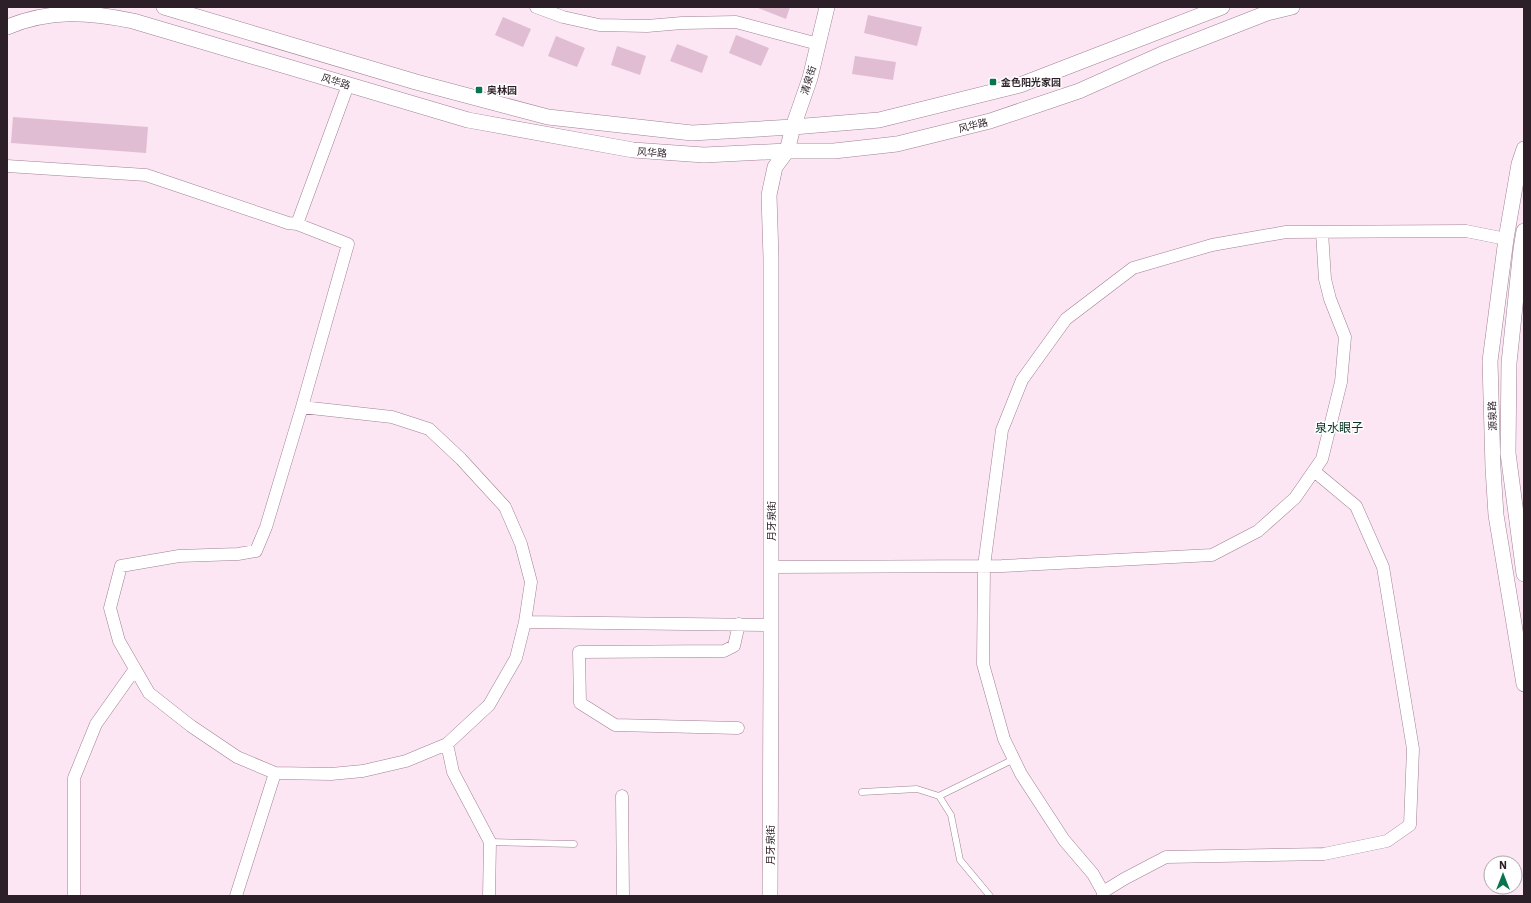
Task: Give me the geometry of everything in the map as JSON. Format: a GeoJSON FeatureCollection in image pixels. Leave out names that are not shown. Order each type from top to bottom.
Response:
{"type":"FeatureCollection","features":[{"type":"Feature","properties":{"kind":"street"},"geometry":{"type":"LineString","coordinates":[[164,7],[431,86],[548,117],[692,133],[879,120],[1020,85],[1222,7]]}},
{"type":"Feature","properties":{"kind":"street"},"geometry":{"type":"LineString","coordinates":[[536,7],[599,25],[647,26],[682,23],[736,22],[818,44]]}},
{"type":"Feature","properties":{"kind":"street","name":"清泉街"},"geometry":{"type":"LineString","coordinates":[[787,151],[793,127],[810,78],[827,7]]}},
{"type":"Feature","properties":{"kind":"street","name":"风华路"},"geometry":{"type":"LineString","coordinates":[[7,27],[52,11],[69,13],[105,11],[468,120],[633,150],[704,155],[787,151],[834,151],[897,144],[990,121],[1079,91],[1162,54],[1267,14],[1292,7]]}},
{"type":"Feature","properties":{"kind":"street"},"geometry":{"type":"LineString","coordinates":[[298,224],[348,85]]}},
{"type":"Feature","properties":{"kind":"street"},"geometry":{"type":"LineString","coordinates":[[633,150],[640,139],[634,126]]}},
{"type":"Feature","properties":{"kind":"street","name":"源泉路"},"geometry":{"type":"LineString","coordinates":[[1524,149],[1519,164],[1506,239],[1490,361],[1496,515],[1524,684]]}},
{"type":"Feature","properties":{"kind":"street","name":"月牙泉街"},"geometry":{"type":"LineString","coordinates":[[770,896],[772,567],[771,258],[769,194],[775,167],[787,151]]}},
{"type":"Feature","properties":{"kind":"street"},"geometry":{"type":"LineString","coordinates":[[7,166],[146,175],[288,223],[298,224],[348,244],[302,407],[266,527],[256,551],[238,554],[179,556],[121,566],[110,608],[118,641],[149,693],[191,726],[237,757],[274,773],[331,774],[363,771],[406,760],[447,744],[490,705],[516,658],[525,622],[531,582],[521,544],[505,507],[461,460],[429,429],[392,417],[302,407]]}},
{"type":"Feature","properties":{"kind":"street"},"geometry":{"type":"LineString","coordinates":[[1314,471],[1356,506],[1383,567],[1413,749],[1410,825],[1387,841],[1324,854],[1166,857],[1124,879],[1103,894],[1093,874],[1064,840],[1021,774],[1004,739],[983,664],[984,566],[1002,430],[1022,380],[1066,319],[1133,268],[1212,245],[1286,232],[1466,230],[1506,239]]}},
{"type":"Feature","properties":{"kind":"street","name":"源泉路"},"geometry":{"type":"LineString","coordinates":[[1524,231],[1509,363],[1508,453],[1524,574]]}},
{"type":"Feature","properties":{"kind":"street"},"geometry":{"type":"LineString","coordinates":[[772,567],[984,566],[1212,554],[1258,531],[1295,498],[1322,459],[1341,382],[1345,337],[1330,299],[1325,279],[1322,232]]}},
{"type":"Feature","properties":{"kind":"street"},"geometry":{"type":"LineString","coordinates":[[525,622],[772,625]]}},
{"type":"Feature","properties":{"kind":"street"},"geometry":{"type":"LineString","coordinates":[[738,728],[615,725],[580,703],[579,652],[724,651],[734,646],[739,624]]}},
{"type":"Feature","properties":{"kind":"street"},"geometry":{"type":"LineString","coordinates":[[74,896],[74,778],[96,724],[135,670]]}},
{"type":"Feature","properties":{"kind":"street"},"geometry":{"type":"LineString","coordinates":[[447,744],[453,772],[490,842],[489,896]]}},
{"type":"Feature","properties":{"kind":"street"},"geometry":{"type":"LineString","coordinates":[[236,896],[274,773]]}},
{"type":"Feature","properties":{"kind":"street"},"geometry":{"type":"LineString","coordinates":[[622,796],[623,896]]}},
{"type":"Feature","properties":{"kind":"lane"},"geometry":{"type":"LineString","coordinates":[[939,796],[1014,759]]}},
{"type":"Feature","properties":{"kind":"lane"},"geometry":{"type":"LineString","coordinates":[[862,792],[917,789],[939,796],[951,815],[960,860],[990,896]]}},
{"type":"Feature","properties":{"kind":"lane"},"geometry":{"type":"LineString","coordinates":[[490,842],[574,844]]}},
{"type":"Feature","properties":{"kind":"building"},"geometry":{"type":"Polygon","coordinates":[[[758,7],[790,7],[786,19],[758,7]]]}},
{"type":"Feature","properties":{"kind":"building"},"geometry":{"type":"Polygon","coordinates":[[[868,15],[922,27],[917,46],[864,33],[868,15]]]}},
{"type":"Feature","properties":{"kind":"building"},"geometry":{"type":"Polygon","coordinates":[[[503,17],[531,29],[523,47],[495,35],[503,17]]]}},
{"type":"Feature","properties":{"kind":"building"},"geometry":{"type":"Polygon","coordinates":[[[736,35],[769,48],[761,66],[729,53],[736,35]]]}},
{"type":"Feature","properties":{"kind":"building"},"geometry":{"type":"Polygon","coordinates":[[[556,36],[585,48],[577,67],[548,56],[556,36]]]}},
{"type":"Feature","properties":{"kind":"building"},"geometry":{"type":"Polygon","coordinates":[[[677,44],[708,56],[702,73],[670,61],[677,44]]]}},
{"type":"Feature","properties":{"kind":"building"},"geometry":{"type":"Polygon","coordinates":[[[617,46],[646,56],[640,75],[611,65],[617,46]]]}},
{"type":"Feature","properties":{"kind":"building"},"geometry":{"type":"Polygon","coordinates":[[[855,56],[896,62],[893,80],[852,74],[855,56]]]}},
{"type":"Feature","properties":{"kind":"building"},"geometry":{"type":"Polygon","coordinates":[[[13,117],[148,127],[146,153],[11,143],[13,117]]]}},
{"type":"Feature","properties":{"kind":"place","name":"金色阳光家园"},"geometry":{"type":"Point","coordinates":[993,82]}},
{"type":"Feature","properties":{"kind":"place","name":"奥林园"},"geometry":{"type":"Point","coordinates":[479,90]}},
{"type":"Feature","properties":{"kind":"district","name":"泉水眼子"},"geometry":{"type":"Point","coordinates":[1339,428]}}]}
